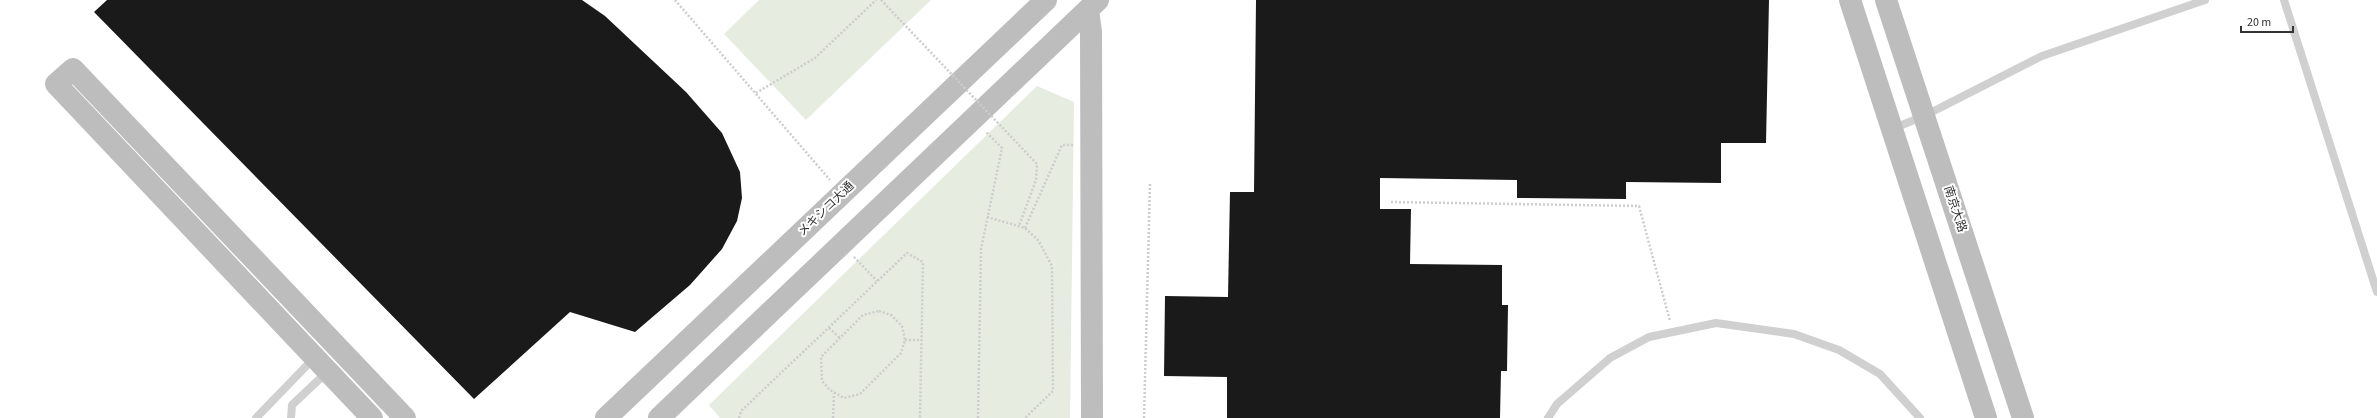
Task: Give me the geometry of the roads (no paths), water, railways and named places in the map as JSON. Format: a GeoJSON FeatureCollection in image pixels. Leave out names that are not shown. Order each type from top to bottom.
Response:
{"type":"FeatureCollection","features":[{"type":"Feature","properties":{"kind":"street","name":"メキシコ大通"},"geometry":{"type":"LineString","coordinates":[[606,418],[1046,0]]}},
{"type":"Feature","properties":{"kind":"street"},"geometry":{"type":"LineString","coordinates":[[1850,0],[1986,418]]}},
{"type":"Feature","properties":{"kind":"street","name":"南京大路"},"geometry":{"type":"LineString","coordinates":[[1886,0],[2023,418]]}},
{"type":"Feature","properties":{"kind":"street"},"geometry":{"type":"LineString","coordinates":[[659,418],[1093,5]]}},
{"type":"Feature","properties":{"kind":"street"},"geometry":{"type":"LineString","coordinates":[[1092,418],[1091,40],[1093,5]]}},
{"type":"Feature","properties":{"kind":"street"},"geometry":{"type":"LineString","coordinates":[[372,418],[56,84],[73,69],[405,418]]}},
{"type":"Feature","properties":{"kind":"lane"},"geometry":{"type":"LineString","coordinates":[[1892,129],[1924,116],[2042,56],[2205,0]]}},
{"type":"Feature","properties":{"kind":"lane"},"geometry":{"type":"LineString","coordinates":[[2284,0],[2377,292]]}},
{"type":"Feature","properties":{"kind":"lane"},"geometry":{"type":"LineString","coordinates":[[1548,418],[1557,404],[1610,358],[1649,337],[1716,324],[1794,334],[1839,350],[1880,374],[1920,418]]}},
{"type":"Feature","properties":{"kind":"lane"},"geometry":{"type":"LineString","coordinates":[[256,418],[321,364]]}},
{"type":"Feature","properties":{"kind":"lane"},"geometry":{"type":"LineString","coordinates":[[291,418],[292,405],[321,364]]}}]}
